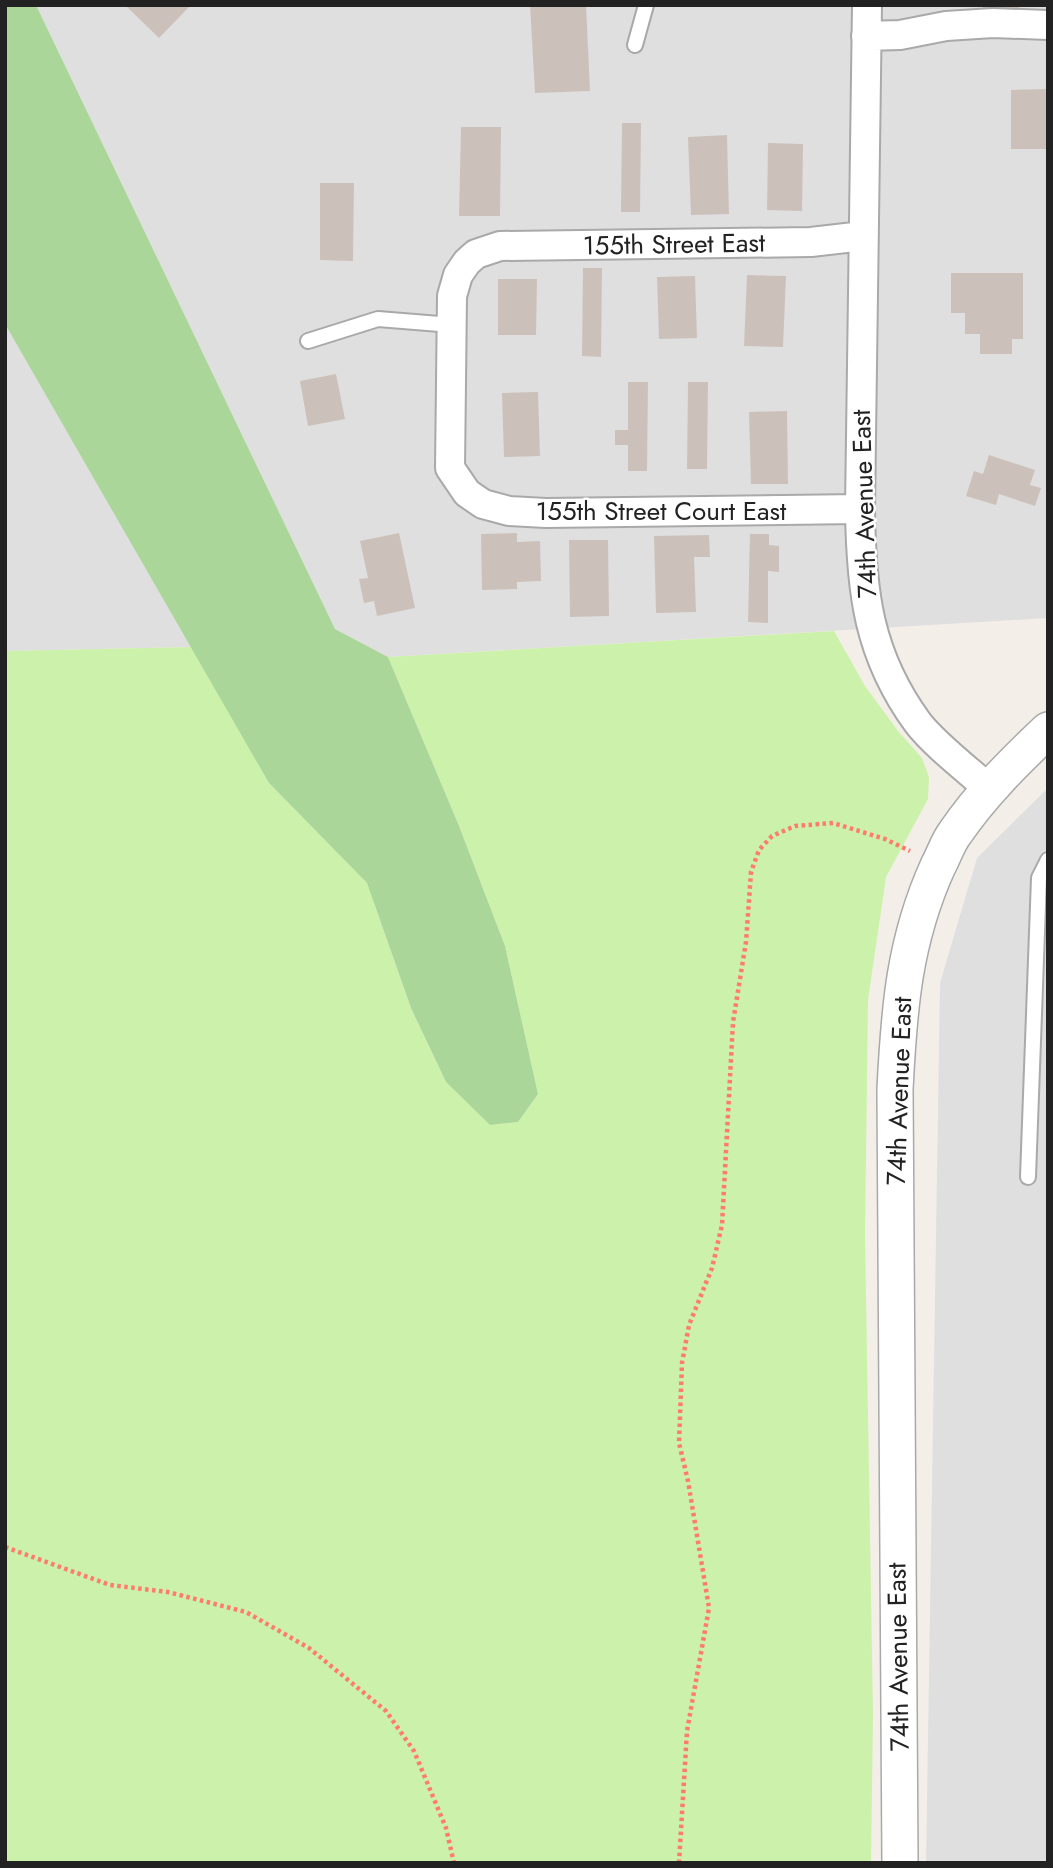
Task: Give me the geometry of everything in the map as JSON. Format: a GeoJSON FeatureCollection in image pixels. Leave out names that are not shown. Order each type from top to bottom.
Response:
{"type":"FeatureCollection","features":[{"type":"Feature","properties":{"kind":"street","name":"74th Avenue East"},"geometry":{"type":"LineString","coordinates":[[867,5],[859,509],[863,590],[870,626],[881,657],[920,725],[989,789],[953,835],[939,865],[912,935],[899,1009],[895,1089],[900,1863]]}},
{"type":"Feature","properties":{"kind":"street"},"geometry":{"type":"LineString","coordinates":[[866,36],[900,35],[957,25],[1048,25]]}},
{"type":"Feature","properties":{"kind":"street","name":"155th Street East"},"geometry":{"type":"LineString","coordinates":[[452,325],[452,296],[458,275],[476,254],[500,246],[811,242],[863,236]]}},
{"type":"Feature","properties":{"kind":"street","name":"155th Street Court East"},"geometry":{"type":"LineString","coordinates":[[452,325],[450,468],[467,493],[483,504],[509,511],[546,513],[859,509]]}},
{"type":"Feature","properties":{"kind":"street"},"geometry":{"type":"LineString","coordinates":[[989,789],[1048,730]]}},
{"type":"Feature","properties":{"kind":"lane"},"geometry":{"type":"LineString","coordinates":[[635,45],[646,5]]}},
{"type":"Feature","properties":{"kind":"lane"},"geometry":{"type":"LineString","coordinates":[[309,341],[378,319],[452,325]]}},
{"type":"Feature","properties":{"kind":"lane"},"geometry":{"type":"LineString","coordinates":[[1028,1177],[1038,878],[1048,860]]}},
{"type":"Feature","properties":{"kind":"path"},"geometry":{"type":"LineString","coordinates":[[679,1863],[687,1731],[709,1608],[688,1480],[679,1443],[682,1363],[689,1325],[712,1268],[722,1225],[733,1022],[746,942],[751,872],[759,850],[772,836],[795,826],[833,823],[885,839],[939,865]]}},
{"type":"Feature","properties":{"kind":"path"},"geometry":{"type":"LineString","coordinates":[[5,1547],[110,1585],[168,1592],[246,1612],[309,1648],[386,1711],[414,1751],[446,1828],[454,1863]]}},
{"type":"Feature","properties":{"kind":"shaded area"},"geometry":{"type":"Polygon","coordinates":[[[36,5],[1048,5],[1048,618],[388,657],[335,629],[36,5]]]}},
{"type":"Feature","properties":{"kind":"shaded area"},"geometry":{"type":"Polygon","coordinates":[[[5,324],[192,647],[5,651],[5,324]]]}},
{"type":"Feature","properties":{"kind":"shaded area"},"geometry":{"type":"Polygon","coordinates":[[[1048,788],[1048,1863],[926,1863],[940,983],[977,858],[1048,788]]]}},
{"type":"Feature","properties":{"kind":"green space"},"geometry":{"type":"Polygon","coordinates":[[[5,5],[36,5],[335,629],[388,657],[459,826],[505,946],[538,1094],[518,1122],[490,1125],[446,1082],[411,1008],[367,883],[269,783],[5,324],[5,5]]]}},
{"type":"Feature","properties":{"kind":"green space"},"geometry":{"type":"Polygon","coordinates":[[[834,631],[865,686],[922,758],[929,777],[928,799],[886,877],[868,1000],[865,1235],[873,1715],[871,1863],[5,1863],[5,651],[192,647],[269,783],[367,883],[411,1008],[446,1082],[490,1125],[518,1122],[538,1094],[505,946],[459,826],[388,657],[834,631]]]}},
{"type":"Feature","properties":{"kind":"building"},"geometry":{"type":"Polygon","coordinates":[[[125,5],[191,5],[159,38],[125,5]]]}},
{"type":"Feature","properties":{"kind":"building"},"geometry":{"type":"Polygon","coordinates":[[[530,5],[586,5],[590,91],[535,93],[530,5]]]}},
{"type":"Feature","properties":{"kind":"building"},"geometry":{"type":"Polygon","coordinates":[[[983,5],[1019,5],[1019,9],[983,8],[983,5]]]}},
{"type":"Feature","properties":{"kind":"building"},"geometry":{"type":"Polygon","coordinates":[[[1048,89],[1048,149],[1011,149],[1011,90],[1048,89]]]}},
{"type":"Feature","properties":{"kind":"building"},"geometry":{"type":"Polygon","coordinates":[[[622,123],[641,123],[640,212],[621,212],[622,123]]]}},
{"type":"Feature","properties":{"kind":"building"},"geometry":{"type":"Polygon","coordinates":[[[461,127],[501,127],[500,216],[459,216],[461,127]]]}},
{"type":"Feature","properties":{"kind":"building"},"geometry":{"type":"Polygon","coordinates":[[[727,135],[729,214],[691,215],[688,137],[727,135]]]}},
{"type":"Feature","properties":{"kind":"building"},"geometry":{"type":"Polygon","coordinates":[[[768,143],[803,144],[802,211],[767,210],[768,143]]]}},
{"type":"Feature","properties":{"kind":"building"},"geometry":{"type":"Polygon","coordinates":[[[320,183],[354,183],[353,261],[320,260],[320,183]]]}},
{"type":"Feature","properties":{"kind":"building"},"geometry":{"type":"Polygon","coordinates":[[[583,268],[602,268],[601,357],[582,356],[583,268]]]}},
{"type":"Feature","properties":{"kind":"building"},"geometry":{"type":"Polygon","coordinates":[[[951,273],[1023,273],[1023,339],[1012,339],[1012,354],[980,354],[980,334],[965,334],[965,313],[951,313],[951,273]]]}},
{"type":"Feature","properties":{"kind":"building"},"geometry":{"type":"Polygon","coordinates":[[[747,275],[786,276],[783,347],[744,346],[747,275]]]}},
{"type":"Feature","properties":{"kind":"building"},"geometry":{"type":"Polygon","coordinates":[[[695,276],[697,338],[659,339],[657,277],[695,276]]]}},
{"type":"Feature","properties":{"kind":"building"},"geometry":{"type":"Polygon","coordinates":[[[498,279],[537,279],[536,335],[498,335],[498,279]]]}},
{"type":"Feature","properties":{"kind":"building"},"geometry":{"type":"Polygon","coordinates":[[[336,374],[345,419],[308,426],[300,381],[336,374]]]}},
{"type":"Feature","properties":{"kind":"building"},"geometry":{"type":"Polygon","coordinates":[[[628,382],[648,382],[647,471],[628,471],[628,445],[615,445],[615,430],[628,430],[628,382]]]}},
{"type":"Feature","properties":{"kind":"building"},"geometry":{"type":"Polygon","coordinates":[[[688,382],[708,382],[707,469],[687,469],[688,382]]]}},
{"type":"Feature","properties":{"kind":"building"},"geometry":{"type":"Polygon","coordinates":[[[538,392],[540,456],[504,457],[502,393],[538,392]]]}},
{"type":"Feature","properties":{"kind":"building"},"geometry":{"type":"Polygon","coordinates":[[[787,411],[788,484],[751,484],[749,412],[787,411]]]}},
{"type":"Feature","properties":{"kind":"building"},"geometry":{"type":"Polygon","coordinates":[[[989,455],[1035,470],[1030,485],[1041,488],[1035,506],[999,494],[996,505],[966,496],[974,471],[983,474],[989,455]]]}},
{"type":"Feature","properties":{"kind":"building"},"geometry":{"type":"Polygon","coordinates":[[[399,533],[415,608],[377,616],[374,601],[364,603],[359,579],[368,578],[360,541],[399,533]]]}},
{"type":"Feature","properties":{"kind":"building"},"geometry":{"type":"Polygon","coordinates":[[[517,533],[517,542],[540,541],[541,581],[517,582],[517,589],[482,590],[481,534],[517,533]]]}},
{"type":"Feature","properties":{"kind":"building"},"geometry":{"type":"Polygon","coordinates":[[[750,534],[769,534],[769,545],[779,546],[779,572],[768,571],[768,623],[748,622],[750,534]]]}},
{"type":"Feature","properties":{"kind":"building"},"geometry":{"type":"Polygon","coordinates":[[[709,535],[710,557],[694,557],[696,612],[656,613],[654,536],[709,535]]]}},
{"type":"Feature","properties":{"kind":"building"},"geometry":{"type":"Polygon","coordinates":[[[569,540],[608,540],[609,616],[570,617],[569,540]]]}}]}
